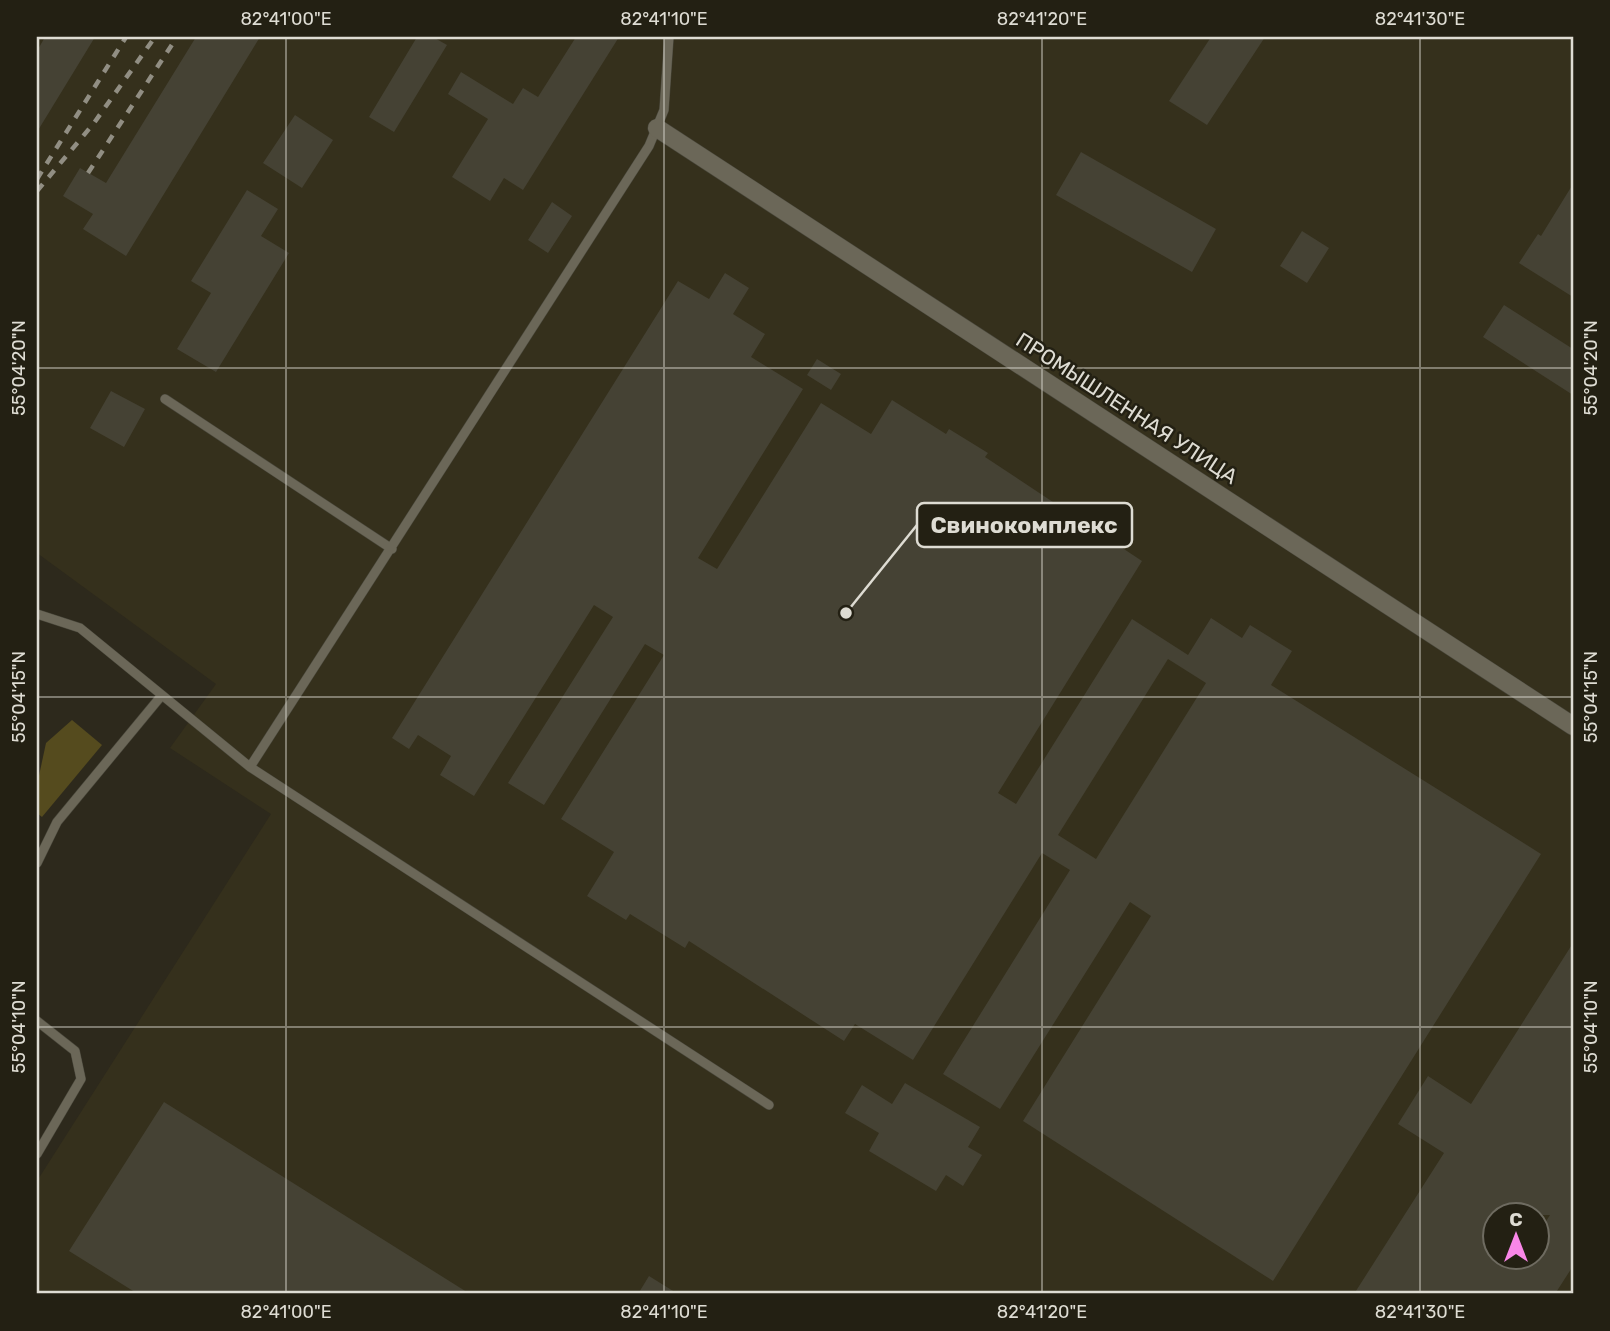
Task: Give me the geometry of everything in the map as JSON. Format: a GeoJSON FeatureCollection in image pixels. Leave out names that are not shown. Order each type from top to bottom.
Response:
{"type":"FeatureCollection","features":[{"type":"Feature","properties":{"kind":"street","name":"ПРОМЫШЛЕННАЯ УЛИЦА"},"geometry":{"type":"LineString","coordinates":[[657,128],[1573,726]]}},
{"type":"Feature","properties":{"kind":"lane"},"geometry":{"type":"LineString","coordinates":[[250,767],[649,146],[664,110],[669,37]]}},
{"type":"Feature","properties":{"kind":"lane"},"geometry":{"type":"LineString","coordinates":[[165,399],[392,549]]}},
{"type":"Feature","properties":{"kind":"lane"},"geometry":{"type":"LineString","coordinates":[[37,614],[80,628],[250,767],[769,1105]]}},
{"type":"Feature","properties":{"kind":"lane"},"geometry":{"type":"LineString","coordinates":[[37,863],[57,822],[162,695]]}},
{"type":"Feature","properties":{"kind":"lane"},"geometry":{"type":"LineString","coordinates":[[37,1021],[75,1051],[81,1079],[37,1154]]}},
{"type":"Feature","properties":{"kind":"shaded area"},"geometry":{"type":"Polygon","coordinates":[[[37,37],[1573,37],[1573,1294],[37,1294],[37,1181],[271,814],[170,748],[216,684],[37,553],[37,37]]]}},
{"type":"Feature","properties":{"kind":"shaded area"},"geometry":{"type":"Polygon","coordinates":[[[72,720],[102,745],[42,817],[37,813],[37,785],[46,743],[72,720]]]}},
{"type":"Feature","properties":{"kind":"building"},"geometry":{"type":"Polygon","coordinates":[[[45,37],[95,37],[37,132],[37,51],[45,37]]]}},
{"type":"Feature","properties":{"kind":"building"},"geometry":{"type":"Polygon","coordinates":[[[196,37],[260,37],[126,256],[83,229],[93,214],[63,196],[80,168],[106,183],[196,37]]]}},
{"type":"Feature","properties":{"kind":"building"},"geometry":{"type":"Polygon","coordinates":[[[417,37],[433,37],[447,45],[394,132],[369,117],[417,37]]]}},
{"type":"Feature","properties":{"kind":"building"},"geometry":{"type":"Polygon","coordinates":[[[576,37],[619,37],[523,190],[504,178],[490,201],[452,177],[488,119],[448,94],[461,72],[513,104],[523,88],[538,97],[576,37]]]}},
{"type":"Feature","properties":{"kind":"building"},"geometry":{"type":"Polygon","coordinates":[[[1211,37],[1265,37],[1207,125],[1169,101],[1211,37]]]}},
{"type":"Feature","properties":{"kind":"building"},"geometry":{"type":"Polygon","coordinates":[[[295,115],[333,140],[302,188],[263,163],[295,115]]]}},
{"type":"Feature","properties":{"kind":"building"},"geometry":{"type":"Polygon","coordinates":[[[1081,152],[1216,229],[1192,272],[1056,195],[1081,152]]]}},
{"type":"Feature","properties":{"kind":"building"},"geometry":{"type":"Polygon","coordinates":[[[1573,184],[1573,297],[1519,263],[1538,234],[1541,236],[1573,184]]]}},
{"type":"Feature","properties":{"kind":"building"},"geometry":{"type":"Polygon","coordinates":[[[247,190],[278,209],[261,236],[289,253],[216,372],[177,349],[211,293],[191,281],[247,190]]]}},
{"type":"Feature","properties":{"kind":"building"},"geometry":{"type":"Polygon","coordinates":[[[552,202],[572,216],[548,253],[528,240],[552,202]]]}},
{"type":"Feature","properties":{"kind":"building"},"geometry":{"type":"Polygon","coordinates":[[[1302,231],[1329,248],[1307,283],[1280,266],[1302,231]]]}},
{"type":"Feature","properties":{"kind":"building"},"geometry":{"type":"Polygon","coordinates":[[[725,273],[749,288],[733,314],[765,334],[751,357],[803,389],[698,558],[717,569],[821,403],[871,434],[892,400],[946,434],[949,429],[988,453],[985,457],[1142,561],[998,793],[1016,804],[1132,619],[1188,655],[1211,618],[1242,638],[1250,625],[1292,651],[1271,685],[1541,854],[1273,1281],[1023,1121],[1151,916],[1130,902],[1000,1109],[943,1074],[1070,870],[1042,853],[913,1060],[855,1024],[844,1041],[689,941],[685,948],[630,914],[626,920],[587,896],[614,852],[561,819],[664,655],[645,644],[544,805],[508,783],[613,617],[594,605],[474,796],[440,775],[451,756],[418,735],[409,749],[392,738],[678,281],[709,299],[725,273]],[[1168,659],[1058,835],[1096,859],[1206,683],[1168,659]]]}},
{"type":"Feature","properties":{"kind":"building"},"geometry":{"type":"Polygon","coordinates":[[[1504,305],[1573,349],[1573,395],[1483,337],[1504,305]]]}},
{"type":"Feature","properties":{"kind":"building"},"geometry":{"type":"Polygon","coordinates":[[[817,359],[841,374],[831,390],[807,375],[817,359]]]}},
{"type":"Feature","properties":{"kind":"building"},"geometry":{"type":"Polygon","coordinates":[[[111,391],[145,409],[124,447],[90,428],[111,391]]]}},
{"type":"Feature","properties":{"kind":"building"},"geometry":{"type":"Polygon","coordinates":[[[1573,943],[1573,1266],[1555,1294],[1354,1294],[1444,1153],[1398,1124],[1428,1076],[1471,1104],[1573,943]]]}},
{"type":"Feature","properties":{"kind":"building"},"geometry":{"type":"Polygon","coordinates":[[[905,1083],[980,1127],[968,1147],[982,1155],[963,1186],[946,1175],[936,1191],[869,1151],[879,1133],[845,1113],[862,1085],[892,1104],[905,1083]]]}},
{"type":"Feature","properties":{"kind":"building"},"geometry":{"type":"Polygon","coordinates":[[[164,1102],[470,1294],[138,1294],[69,1251],[164,1102]]]}},
{"type":"Feature","properties":{"kind":"building"},"geometry":{"type":"Polygon","coordinates":[[[649,1276],[678,1294],[638,1294],[649,1276]]]}},
{"type":"Feature","properties":{"kind":"railway"},"geometry":{"type":"LineString","coordinates":[[37,179],[126,37]]}},
{"type":"Feature","properties":{"kind":"railway"},"geometry":{"type":"LineString","coordinates":[[37,191],[94,123],[155,37]]}},
{"type":"Feature","properties":{"kind":"railway"},"geometry":{"type":"LineString","coordinates":[[88,173],[177,37]]}},
{"type":"Feature","properties":{"kind":"place","name":"Свинокомплекс"},"geometry":{"type":"Point","coordinates":[846,613]}}]}
